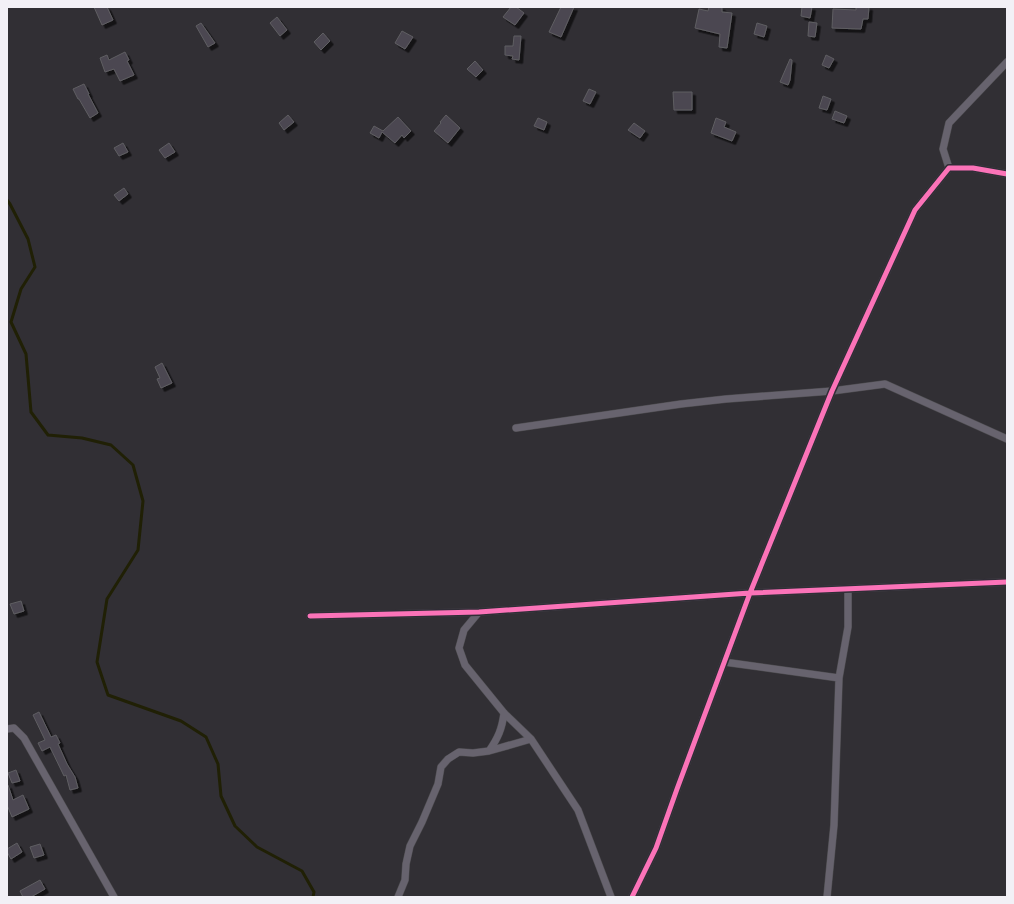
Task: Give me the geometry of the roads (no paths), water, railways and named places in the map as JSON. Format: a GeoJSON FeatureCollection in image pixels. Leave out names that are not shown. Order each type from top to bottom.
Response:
{"type":"FeatureCollection","features":[{"type":"Feature","properties":{"kind":"street"},"geometry":{"type":"LineString","coordinates":[[948,168],[943,149],[948,124],[1007,62]]}},
{"type":"Feature","properties":{"kind":"street"},"geometry":{"type":"LineString","coordinates":[[948,168],[973,168],[1007,174]]}},
{"type":"Feature","properties":{"kind":"street"},"geometry":{"type":"LineString","coordinates":[[632,897],[656,848],[750,593],[832,391],[915,210],[948,168]]}},
{"type":"Feature","properties":{"kind":"street"},"geometry":{"type":"LineString","coordinates":[[516,428],[680,404],[832,391],[885,384],[1007,439]]}},
{"type":"Feature","properties":{"kind":"street"},"geometry":{"type":"LineString","coordinates":[[310,616],[479,612],[750,593],[1007,582]]}},
{"type":"Feature","properties":{"kind":"street"},"geometry":{"type":"LineString","coordinates":[[827,897],[834,825],[840,678],[848,627],[848,589]]}},
{"type":"Feature","properties":{"kind":"street"},"geometry":{"type":"LineString","coordinates":[[479,612],[464,630],[459,648],[465,665],[504,713],[531,739],[578,810],[611,897]]}},
{"type":"Feature","properties":{"kind":"street"},"geometry":{"type":"LineString","coordinates":[[724,662],[840,678]]}},
{"type":"Feature","properties":{"kind":"street"},"geometry":{"type":"LineString","coordinates":[[489,751],[496,741],[502,726],[504,713]]}},
{"type":"Feature","properties":{"kind":"street"},"geometry":{"type":"LineString","coordinates":[[7,729],[14,728],[24,738],[114,897]]}},
{"type":"Feature","properties":{"kind":"street"},"geometry":{"type":"LineString","coordinates":[[398,897],[405,880],[406,864],[410,846],[438,784],[441,767],[448,759],[458,752],[473,753],[489,751],[531,739]]}},
{"type":"Feature","properties":{"kind":"waterway"},"geometry":{"type":"LineString","coordinates":[[7,200],[28,239],[35,267],[21,289],[11,322],[26,354],[31,412],[48,435],[82,438],[111,445],[133,465],[143,501],[138,550],[107,599],[97,662],[108,695],[181,721],[206,737],[218,764],[221,796],[235,826],[257,847],[302,871],[314,892],[313,897]]}}]}
